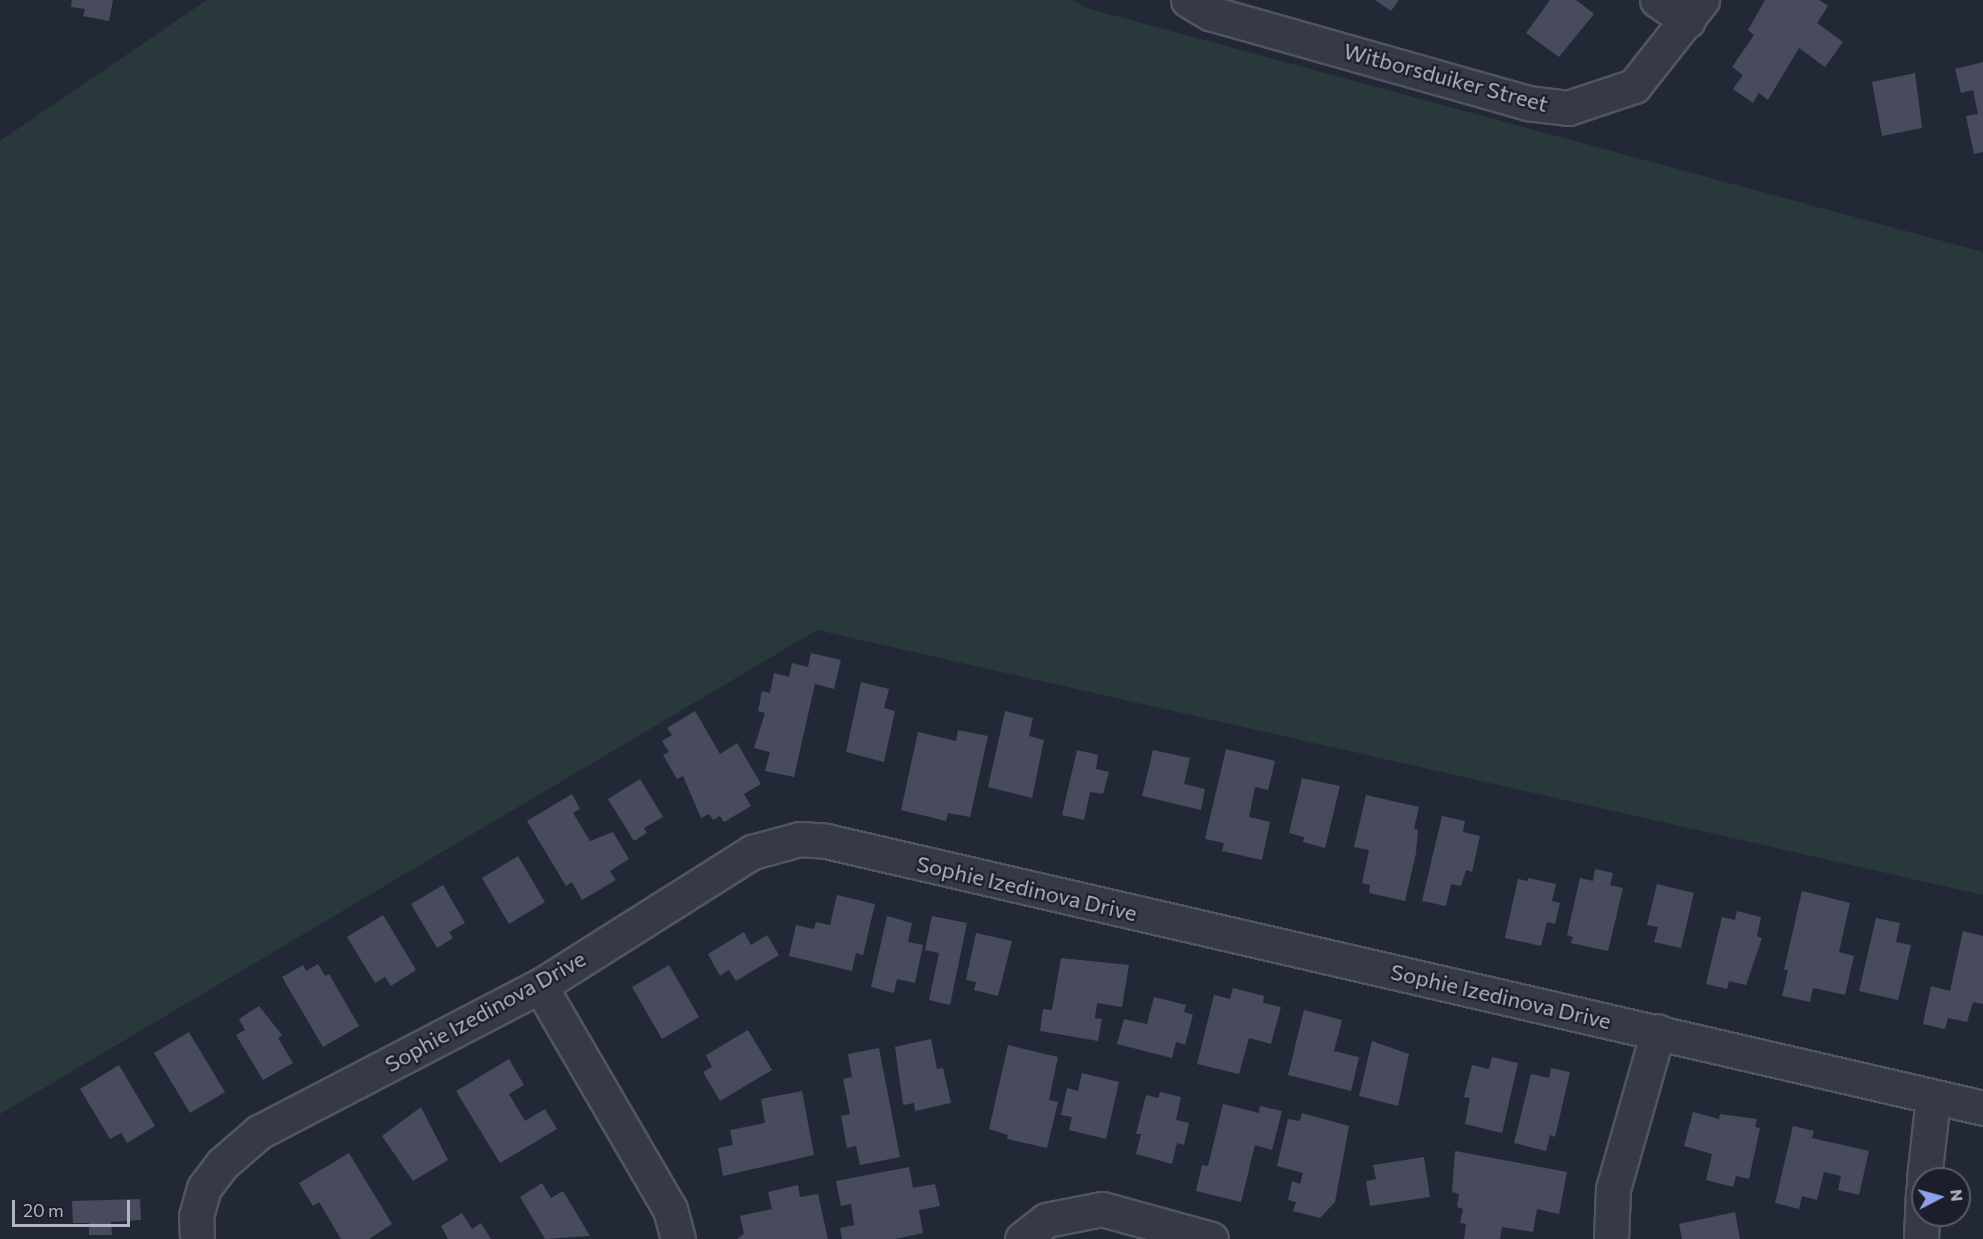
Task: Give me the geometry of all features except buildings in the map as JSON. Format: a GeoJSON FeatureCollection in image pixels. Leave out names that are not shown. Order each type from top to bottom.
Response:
{"type":"FeatureCollection","features":[{"type":"Feature","properties":{"kind":"street","name":"Witborsduiker Street"},"geometry":{"type":"LineString","coordinates":[[1188,0],[1210,13],[1527,103],[1569,108],[1634,86],[1695,10]]}},
{"type":"Feature","properties":{"kind":"street"},"geometry":{"type":"LineString","coordinates":[[1658,0],[1695,10]]}},
{"type":"Feature","properties":{"kind":"street","name":"Sophie Izedinova Drive"},"geometry":{"type":"LineString","coordinates":[[197,1239],[196,1216],[204,1188],[222,1164],[259,1132],[540,986],[736,861],[763,848],[800,839],[837,844],[1658,1031],[1983,1108]]}},
{"type":"Feature","properties":{"kind":"street"},"geometry":{"type":"LineString","coordinates":[[540,986],[669,1209],[678,1239]]}},
{"type":"Feature","properties":{"kind":"street"},"geometry":{"type":"LineString","coordinates":[[1611,1239],[1612,1189],[1658,1031]]}},
{"type":"Feature","properties":{"kind":"street"},"geometry":{"type":"LineString","coordinates":[[1925,1167],[1933,1097]]}},
{"type":"Feature","properties":{"kind":"street"},"geometry":{"type":"LineString","coordinates":[[1022,1239],[1046,1220],[1102,1209],[1211,1239]]}},
{"type":"Feature","properties":{"kind":"shaded area"},"geometry":{"type":"Polygon","coordinates":[[[207,0],[1073,0],[1086,8],[1983,252],[1983,895],[817,630],[0,1114],[0,141],[207,0]]]}}]}
